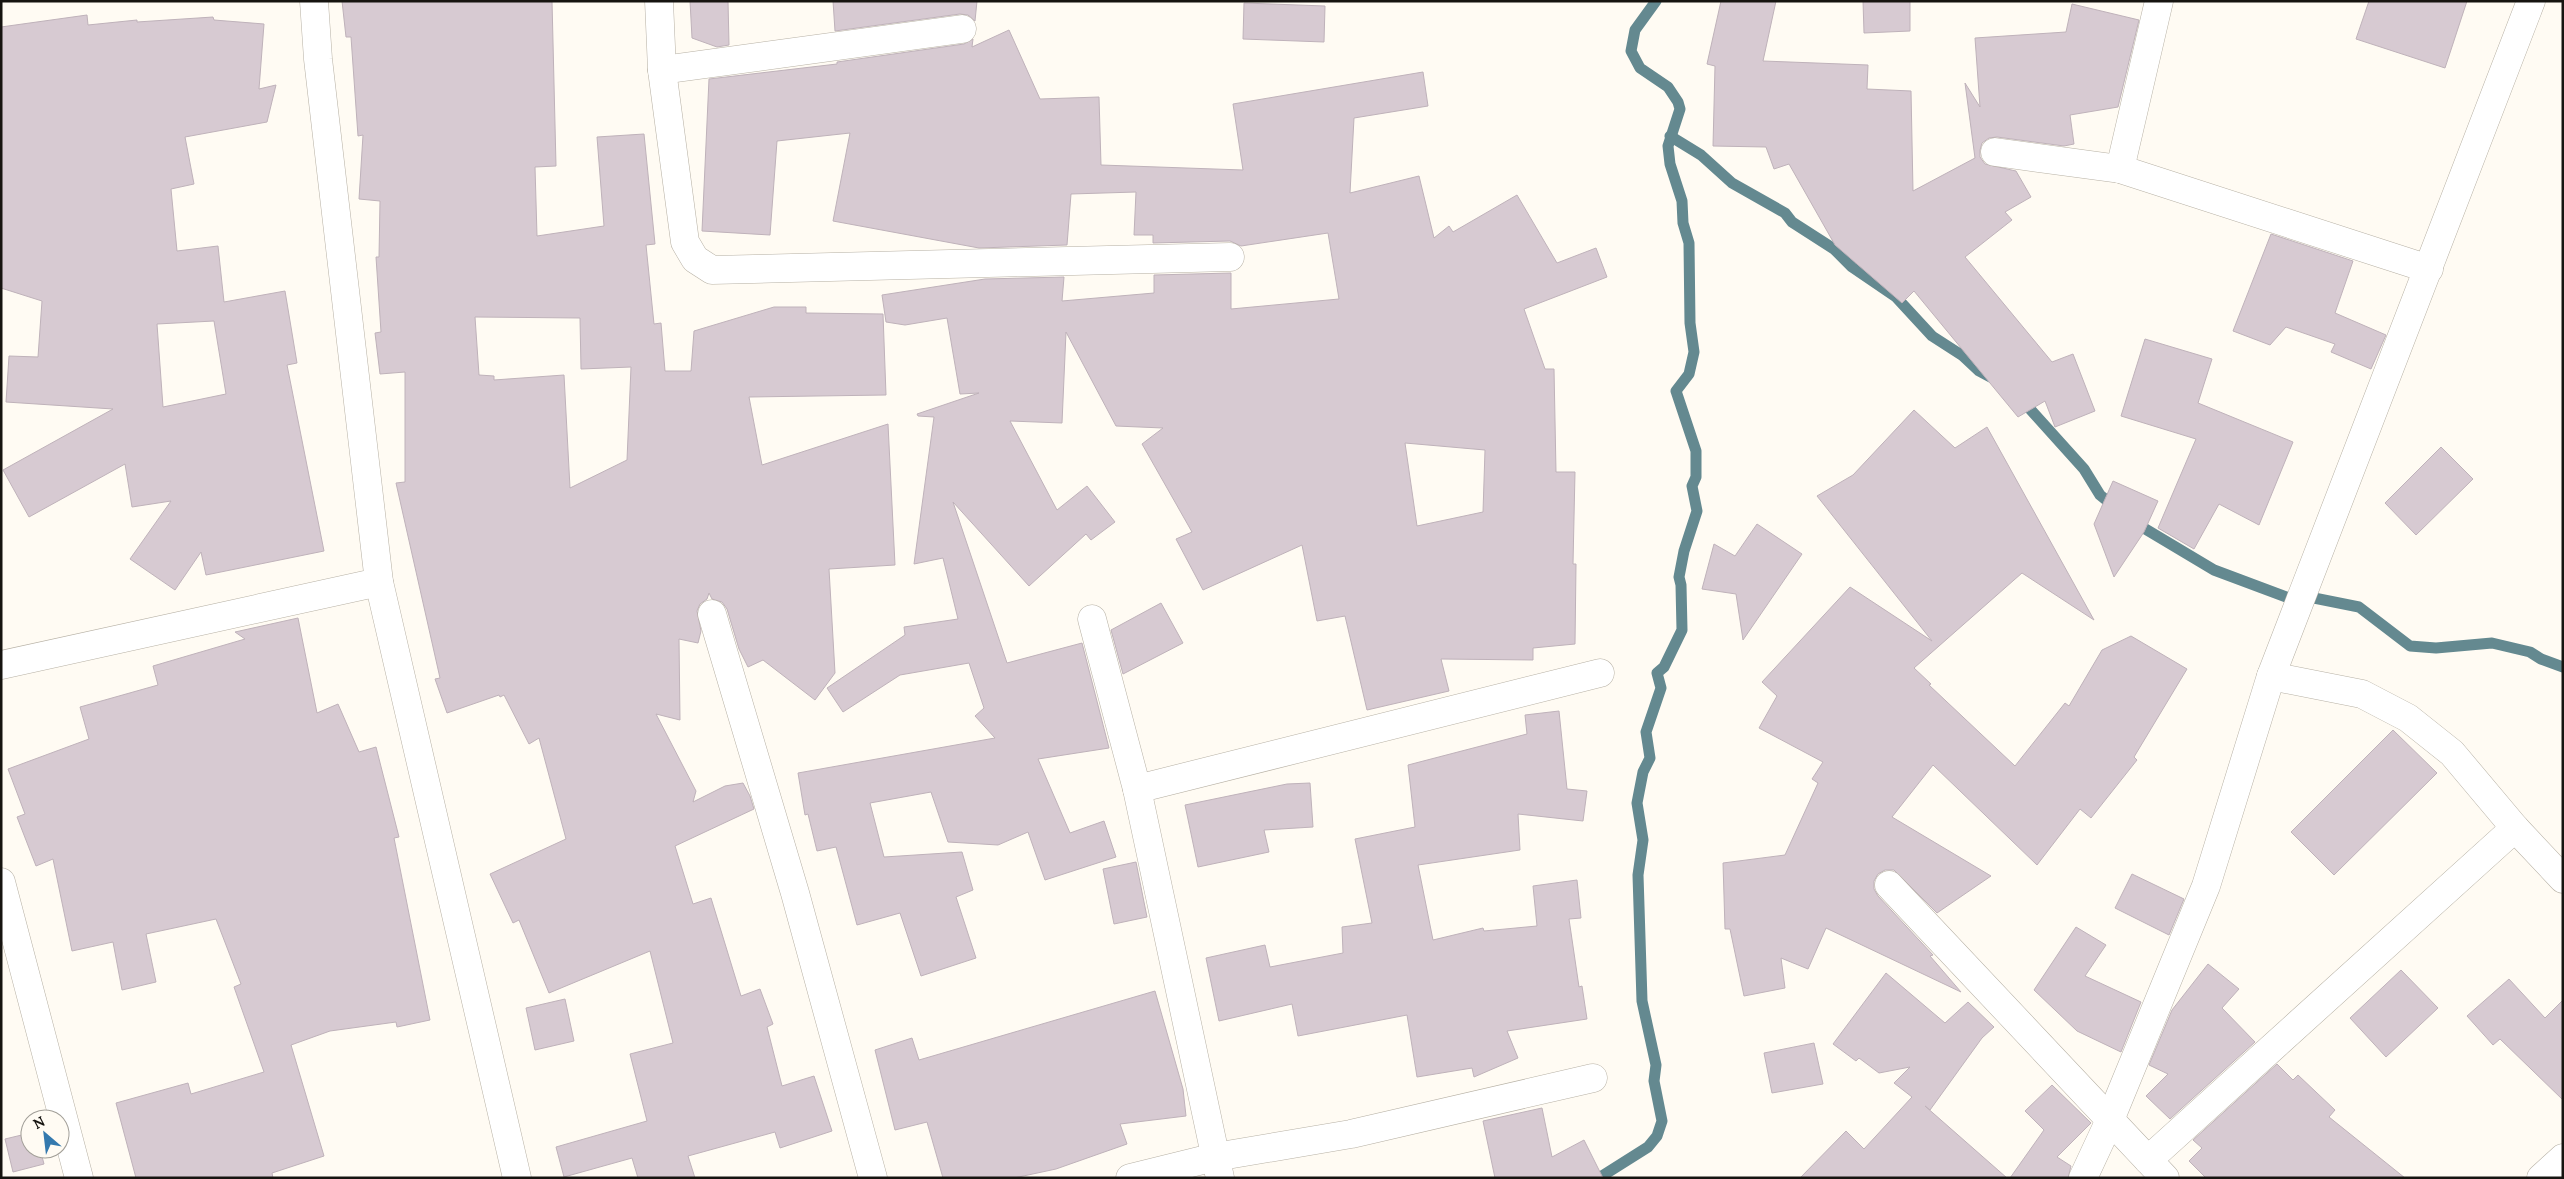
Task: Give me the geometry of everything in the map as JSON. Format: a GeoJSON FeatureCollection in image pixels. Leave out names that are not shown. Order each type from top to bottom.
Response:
{"type":"FeatureCollection","features":[{"type":"Feature","properties":{"kind":"street"},"geometry":{"type":"LineString","coordinates":[[314,1],[318,59],[379,582],[517,1178]]}},
{"type":"Feature","properties":{"kind":"street"},"geometry":{"type":"LineString","coordinates":[[659,1],[662,70],[685,242],[695,259],[712,270],[1230,257]]}},
{"type":"Feature","properties":{"kind":"street"},"geometry":{"type":"LineString","coordinates":[[2120,169],[2159,1]]}},
{"type":"Feature","properties":{"kind":"street"},"geometry":{"type":"LineString","coordinates":[[2083,1178],[2110,1120],[2206,886],[2271,676],[2531,1]]}},
{"type":"Feature","properties":{"kind":"street"},"geometry":{"type":"LineString","coordinates":[[662,70],[962,29]]}},
{"type":"Feature","properties":{"kind":"street"},"geometry":{"type":"LineString","coordinates":[[1995,152],[2120,169],[2429,269]]}},
{"type":"Feature","properties":{"kind":"street"},"geometry":{"type":"LineString","coordinates":[[1,665],[379,582]]}},
{"type":"Feature","properties":{"kind":"street"},"geometry":{"type":"LineString","coordinates":[[712,614],[795,893],[873,1178]]}},
{"type":"Feature","properties":{"kind":"street"},"geometry":{"type":"LineString","coordinates":[[1092,619],[1137,789],[1218,1167]]}},
{"type":"Feature","properties":{"kind":"street"},"geometry":{"type":"LineString","coordinates":[[1137,789],[1600,674]]}},
{"type":"Feature","properties":{"kind":"street"},"geometry":{"type":"LineString","coordinates":[[2271,676],[2362,694],[2408,718],[2452,753],[2514,828],[2563,879]]}},
{"type":"Feature","properties":{"kind":"street"},"geometry":{"type":"LineString","coordinates":[[1889,885],[2156,1169],[2514,828]]}},
{"type":"Feature","properties":{"kind":"street"},"geometry":{"type":"LineString","coordinates":[[1,882],[79,1178]]}},
{"type":"Feature","properties":{"kind":"street"},"geometry":{"type":"LineString","coordinates":[[1130,1178],[1218,1167],[1593,1078]]}},
{"type":"Feature","properties":{"kind":"street"},"geometry":{"type":"LineString","coordinates":[[2542,1178],[2563,1158]]}},
{"type":"Feature","properties":{"kind":"building"},"geometry":{"type":"Polygon","coordinates":[[[342,1],[552,1],[556,166],[535,167],[537,236],[604,226],[597,137],[644,134],[655,244],[646,245],[654,324],[661,323],[665,371],[691,371],[694,331],[774,307],[806,307],[806,313],[883,314],[886,395],[749,397],[762,465],[888,424],[895,565],[829,569],[835,673],[815,700],[763,660],[748,667],[739,649],[727,609],[722,602],[712,599],[709,593],[707,599],[700,604],[697,611],[701,631],[698,643],[679,639],[680,720],[656,714],[696,791],[693,802],[725,786],[743,783],[750,796],[754,809],[675,846],[693,904],[711,898],[741,996],[760,989],[773,1024],[767,1027],[782,1086],[814,1076],[832,1131],[780,1148],[775,1132],[688,1156],[695,1178],[638,1178],[632,1158],[564,1177],[556,1147],[647,1121],[630,1054],[673,1043],[650,951],[549,993],[519,920],[513,923],[490,874],[566,839],[539,738],[529,744],[504,695],[500,697],[499,695],[447,713],[435,679],[440,678],[396,483],[405,482],[405,372],[380,374],[375,333],[381,332],[376,257],[379,257],[380,201],[359,199],[363,135],[358,136],[351,37],[346,37],[342,1]],[[475,317],[479,375],[494,376],[494,380],[564,375],[570,488],[627,460],[631,367],[581,369],[580,318],[475,317]]]}},
{"type":"Feature","properties":{"kind":"building"},"geometry":{"type":"Polygon","coordinates":[[[690,1],[728,1],[729,45],[717,47],[692,38],[690,1]]]}},
{"type":"Feature","properties":{"kind":"building"},"geometry":{"type":"Polygon","coordinates":[[[833,1],[977,1],[975,21],[968,15],[960,14],[835,31],[833,1]]]}},
{"type":"Feature","properties":{"kind":"building"},"geometry":{"type":"Polygon","coordinates":[[[1721,1],[1776,1],[1763,61],[1868,65],[1867,89],[1911,91],[1913,191],[1975,158],[1965,83],[1980,107],[1975,38],[2066,32],[2072,4],[2139,20],[2118,107],[2070,115],[2074,144],[2064,146],[1997,137],[1989,138],[1982,143],[1980,157],[1985,164],[2016,171],[2031,197],[2005,212],[2012,220],[1965,257],[2052,362],[2073,354],[2095,411],[2055,427],[2045,401],[2018,417],[1914,291],[1902,303],[1835,245],[1789,164],[1774,169],[1766,147],[1713,146],[1715,66],[1707,64],[1721,1]]]}},
{"type":"Feature","properties":{"kind":"building"},"geometry":{"type":"Polygon","coordinates":[[[1863,1],[1910,1],[1910,31],[1864,33],[1863,1]]]}},
{"type":"Feature","properties":{"kind":"building"},"geometry":{"type":"Polygon","coordinates":[[[2369,1],[2467,1],[2445,68],[2356,39],[2369,1]]]}},
{"type":"Feature","properties":{"kind":"building"},"geometry":{"type":"Polygon","coordinates":[[[1244,3],[1325,6],[1324,42],[1243,39],[1244,3]]]}},
{"type":"Feature","properties":{"kind":"building"},"geometry":{"type":"Polygon","coordinates":[[[87,15],[88,25],[137,20],[137,22],[213,17],[214,20],[264,24],[259,89],[276,85],[267,122],[185,137],[194,184],[171,189],[177,251],[218,246],[224,302],[285,291],[297,363],[287,365],[324,551],[206,575],[201,552],[175,590],[130,559],[171,501],[132,507],[125,464],[29,517],[3,470],[113,409],[6,402],[9,356],[38,357],[42,301],[1,288],[1,27],[87,15]],[[214,321],[157,324],[163,407],[226,394],[214,321]]]}},
{"type":"Feature","properties":{"kind":"building"},"geometry":{"type":"Polygon","coordinates":[[[1009,30],[1040,99],[1099,97],[1101,165],[1243,170],[1233,104],[1423,72],[1428,106],[1354,118],[1350,193],[1419,176],[1434,238],[1449,226],[1453,232],[1517,195],[1557,263],[1596,248],[1607,277],[1524,309],[1545,369],[1554,369],[1556,472],[1575,472],[1573,564],[1576,564],[1575,644],[1533,648],[1533,660],[1441,659],[1449,691],[1367,710],[1345,616],[1317,621],[1302,545],[1203,590],[1176,539],[1192,532],[1142,444],[1163,428],[1116,426],[1066,332],[1062,423],[1010,421],[1057,510],[1087,486],[1115,522],[1091,540],[1086,534],[1029,586],[953,502],[1007,663],[1082,643],[1109,748],[1038,759],[1070,833],[1104,821],[1116,857],[1045,880],[1028,832],[998,845],[948,842],[931,792],[870,803],[884,857],[962,852],[973,890],[956,897],[976,958],[921,976],[900,913],[857,925],[836,847],[817,851],[808,814],[805,815],[798,773],[995,738],[975,716],[984,708],[969,663],[900,675],[843,712],[827,688],[905,635],[904,627],[958,619],[943,558],[914,564],[934,417],[918,416],[917,414],[979,393],[960,394],[947,318],[905,325],[886,322],[882,295],[985,279],[1064,277],[1062,301],[1154,293],[1154,275],[1231,273],[1231,309],[1339,299],[1328,233],[1241,246],[1230,241],[1153,243],[1153,235],[1134,235],[1136,192],[1071,194],[1067,245],[979,248],[833,221],[850,133],[777,141],[770,235],[702,231],[709,79],[837,64],[837,62],[964,44],[973,39],[972,47],[1009,30]],[[1405,443],[1417,526],[1483,512],[1485,450],[1405,443]]]}},
{"type":"Feature","properties":{"kind":"building"},"geometry":{"type":"Polygon","coordinates":[[[2271,234],[2353,261],[2335,313],[2386,335],[2371,369],[2331,352],[2335,344],[2286,327],[2270,345],[2233,331],[2271,234]]]}},
{"type":"Feature","properties":{"kind":"building"},"geometry":{"type":"Polygon","coordinates":[[[2145,339],[2212,359],[2198,403],[2293,442],[2259,525],[2219,504],[2194,549],[2158,528],[2196,439],[2121,416],[2145,339]]]}},
{"type":"Feature","properties":{"kind":"building"},"geometry":{"type":"Polygon","coordinates":[[[1914,410],[1955,448],[1987,427],[2094,620],[2022,573],[1914,668],[1931,684],[1929,685],[2015,766],[2065,703],[2069,706],[2102,650],[2131,636],[2187,669],[2134,757],[2137,760],[2091,818],[2080,809],[2037,865],[1933,765],[1892,817],[1991,876],[1937,913],[1894,870],[1885,870],[1878,874],[1874,881],[1874,889],[1878,896],[1933,955],[1930,956],[1961,992],[1826,928],[1808,969],[1781,958],[1785,988],[1744,996],[1730,929],[1725,929],[1723,863],[1785,855],[1818,783],[1812,779],[1823,762],[1759,728],[1777,696],[1762,682],[1850,587],[1932,641],[1817,496],[1853,475],[1914,410]]]}},
{"type":"Feature","properties":{"kind":"building"},"geometry":{"type":"Polygon","coordinates":[[[2441,447],[2473,479],[2416,535],[2385,503],[2441,447]]]}},
{"type":"Feature","properties":{"kind":"building"},"geometry":{"type":"Polygon","coordinates":[[[2113,481],[2158,501],[2144,532],[2114,577],[2094,524],[2113,481]]]}},
{"type":"Feature","properties":{"kind":"building"},"geometry":{"type":"Polygon","coordinates":[[[1757,524],[1802,554],[1743,640],[1736,594],[1702,589],[1714,544],[1735,556],[1757,524]]]}},
{"type":"Feature","properties":{"kind":"building"},"geometry":{"type":"Polygon","coordinates":[[[1161,603],[1183,643],[1123,674],[1111,630],[1161,603]]]}},
{"type":"Feature","properties":{"kind":"building"},"geometry":{"type":"Polygon","coordinates":[[[298,618],[317,713],[338,704],[359,752],[376,747],[399,837],[394,838],[430,1020],[397,1027],[396,1022],[330,1031],[291,1045],[324,1156],[272,1173],[273,1178],[136,1178],[116,1103],[188,1083],[191,1094],[264,1072],[234,987],[241,984],[216,919],[146,934],[156,982],[122,990],[113,942],[72,951],[53,859],[36,866],[17,817],[25,814],[8,769],[89,739],[80,707],[158,685],[153,666],[245,639],[235,632],[298,618]]]}},
{"type":"Feature","properties":{"kind":"building"},"geometry":{"type":"Polygon","coordinates":[[[1559,711],[1567,789],[1587,791],[1583,821],[1518,814],[1520,850],[1418,865],[1433,940],[1483,928],[1484,931],[1537,926],[1533,886],[1577,880],[1581,918],[1569,919],[1579,987],[1582,986],[1587,1019],[1507,1031],[1518,1058],[1474,1077],[1472,1068],[1417,1077],[1407,1015],[1298,1036],[1292,1004],[1219,1021],[1206,958],[1265,945],[1270,967],[1343,953],[1342,927],[1372,923],[1355,839],[1415,827],[1408,765],[1527,734],[1525,715],[1559,711]]]}},
{"type":"Feature","properties":{"kind":"building"},"geometry":{"type":"Polygon","coordinates":[[[2393,730],[2437,773],[2334,875],[2291,832],[2393,730]]]}},
{"type":"Feature","properties":{"kind":"building"},"geometry":{"type":"Polygon","coordinates":[[[1310,783],[1313,827],[1264,830],[1269,852],[1198,867],[1185,805],[1287,784],[1310,783]]]}},
{"type":"Feature","properties":{"kind":"building"},"geometry":{"type":"Polygon","coordinates":[[[1136,862],[1147,917],[1114,924],[1103,869],[1136,862]]]}},
{"type":"Feature","properties":{"kind":"building"},"geometry":{"type":"Polygon","coordinates":[[[2132,874],[2184,899],[2169,935],[2115,908],[2132,874]]]}},
{"type":"Feature","properties":{"kind":"building"},"geometry":{"type":"Polygon","coordinates":[[[2076,927],[2106,945],[2085,976],[2141,1002],[2121,1052],[2077,1031],[2034,990],[2076,927]]]}},
{"type":"Feature","properties":{"kind":"building"},"geometry":{"type":"Polygon","coordinates":[[[2208,964],[2239,989],[2222,1008],[2255,1042],[2170,1119],[2146,1096],[2168,1074],[2149,1065],[2172,1010],[2208,964]]]}},
{"type":"Feature","properties":{"kind":"building"},"geometry":{"type":"Polygon","coordinates":[[[2401,970],[2438,1008],[2386,1057],[2350,1018],[2401,970]]]}},
{"type":"Feature","properties":{"kind":"building"},"geometry":{"type":"Polygon","coordinates":[[[1886,973],[1945,1023],[1968,1002],[1994,1027],[1982,1038],[1930,1110],[1925,1106],[2007,1178],[1800,1178],[1846,1131],[1864,1149],[1912,1097],[1894,1083],[1910,1067],[1879,1073],[1859,1058],[1856,1061],[1833,1044],[1886,973]]]}},
{"type":"Feature","properties":{"kind":"building"},"geometry":{"type":"Polygon","coordinates":[[[2509,979],[2545,1018],[2563,1000],[2563,1100],[2500,1039],[2493,1045],[2467,1016],[2509,979]]]}},
{"type":"Feature","properties":{"kind":"building"},"geometry":{"type":"Polygon","coordinates":[[[1155,991],[1183,1089],[1186,1116],[1120,1124],[1127,1144],[1056,1169],[1014,1178],[943,1178],[927,1122],[895,1130],[875,1050],[912,1038],[919,1060],[1155,991]]]}},
{"type":"Feature","properties":{"kind":"building"},"geometry":{"type":"Polygon","coordinates":[[[565,999],[574,1041],[535,1050],[526,1008],[565,999]]]}},
{"type":"Feature","properties":{"kind":"building"},"geometry":{"type":"Polygon","coordinates":[[[1814,1043],[1823,1084],[1772,1093],[1764,1053],[1814,1043]]]}},
{"type":"Feature","properties":{"kind":"building"},"geometry":{"type":"Polygon","coordinates":[[[2277,1064],[2293,1080],[2298,1075],[2335,1110],[2329,1117],[2405,1178],[2206,1178],[2189,1161],[2202,1148],[2193,1140],[2277,1064]]]}},
{"type":"Feature","properties":{"kind":"building"},"geometry":{"type":"Polygon","coordinates":[[[2052,1085],[2091,1123],[2057,1157],[2071,1166],[2068,1178],[2010,1178],[2044,1130],[2025,1111],[2052,1085]]]}},
{"type":"Feature","properties":{"kind":"building"},"geometry":{"type":"Polygon","coordinates":[[[1542,1108],[1552,1157],[1584,1140],[1603,1178],[1495,1178],[1483,1121],[1542,1108]]]}},
{"type":"Feature","properties":{"kind":"building"},"geometry":{"type":"Polygon","coordinates":[[[20,1135],[20,1159],[43,1159],[44,1164],[13,1172],[5,1139],[20,1135]]]}},
{"type":"Feature","properties":{"kind":"waterway"},"geometry":{"type":"LineString","coordinates":[[1599,1178],[1648,1147],[1657,1136],[1662,1121],[1654,1081],[1656,1065],[1642,1001],[1638,875],[1643,840],[1637,803],[1643,772],[1650,758],[1646,732],[1661,688],[1657,673],[1664,667],[1682,630],[1681,585],[1679,577],[1684,551],[1697,511],[1692,486],[1696,477],[1696,451],[1676,391],[1689,374],[1694,352],[1690,323],[1689,243],[1683,223],[1682,201],[1670,164],[1668,146],[1680,109],[1678,102],[1668,87],[1640,68],[1631,51],[1635,30],[1656,1]]}},
{"type":"Feature","properties":{"kind":"waterway"},"geometry":{"type":"LineString","coordinates":[[1670,136],[1701,155],[1732,183],[1785,213],[1792,222],[1834,249],[1852,267],[1896,297],[1932,336],[1963,356],[1979,371],[1994,379]]}},
{"type":"Feature","properties":{"kind":"waterway"},"geometry":{"type":"LineString","coordinates":[[2021,399],[2084,469],[2100,495],[2116,508]]}},
{"type":"Feature","properties":{"kind":"waterway"},"geometry":{"type":"LineString","coordinates":[[2132,521],[2214,570],[2289,598],[2309,597],[2359,607],[2410,646],[2436,648],[2492,643],[2530,652],[2541,659],[2563,667]]}}]}
